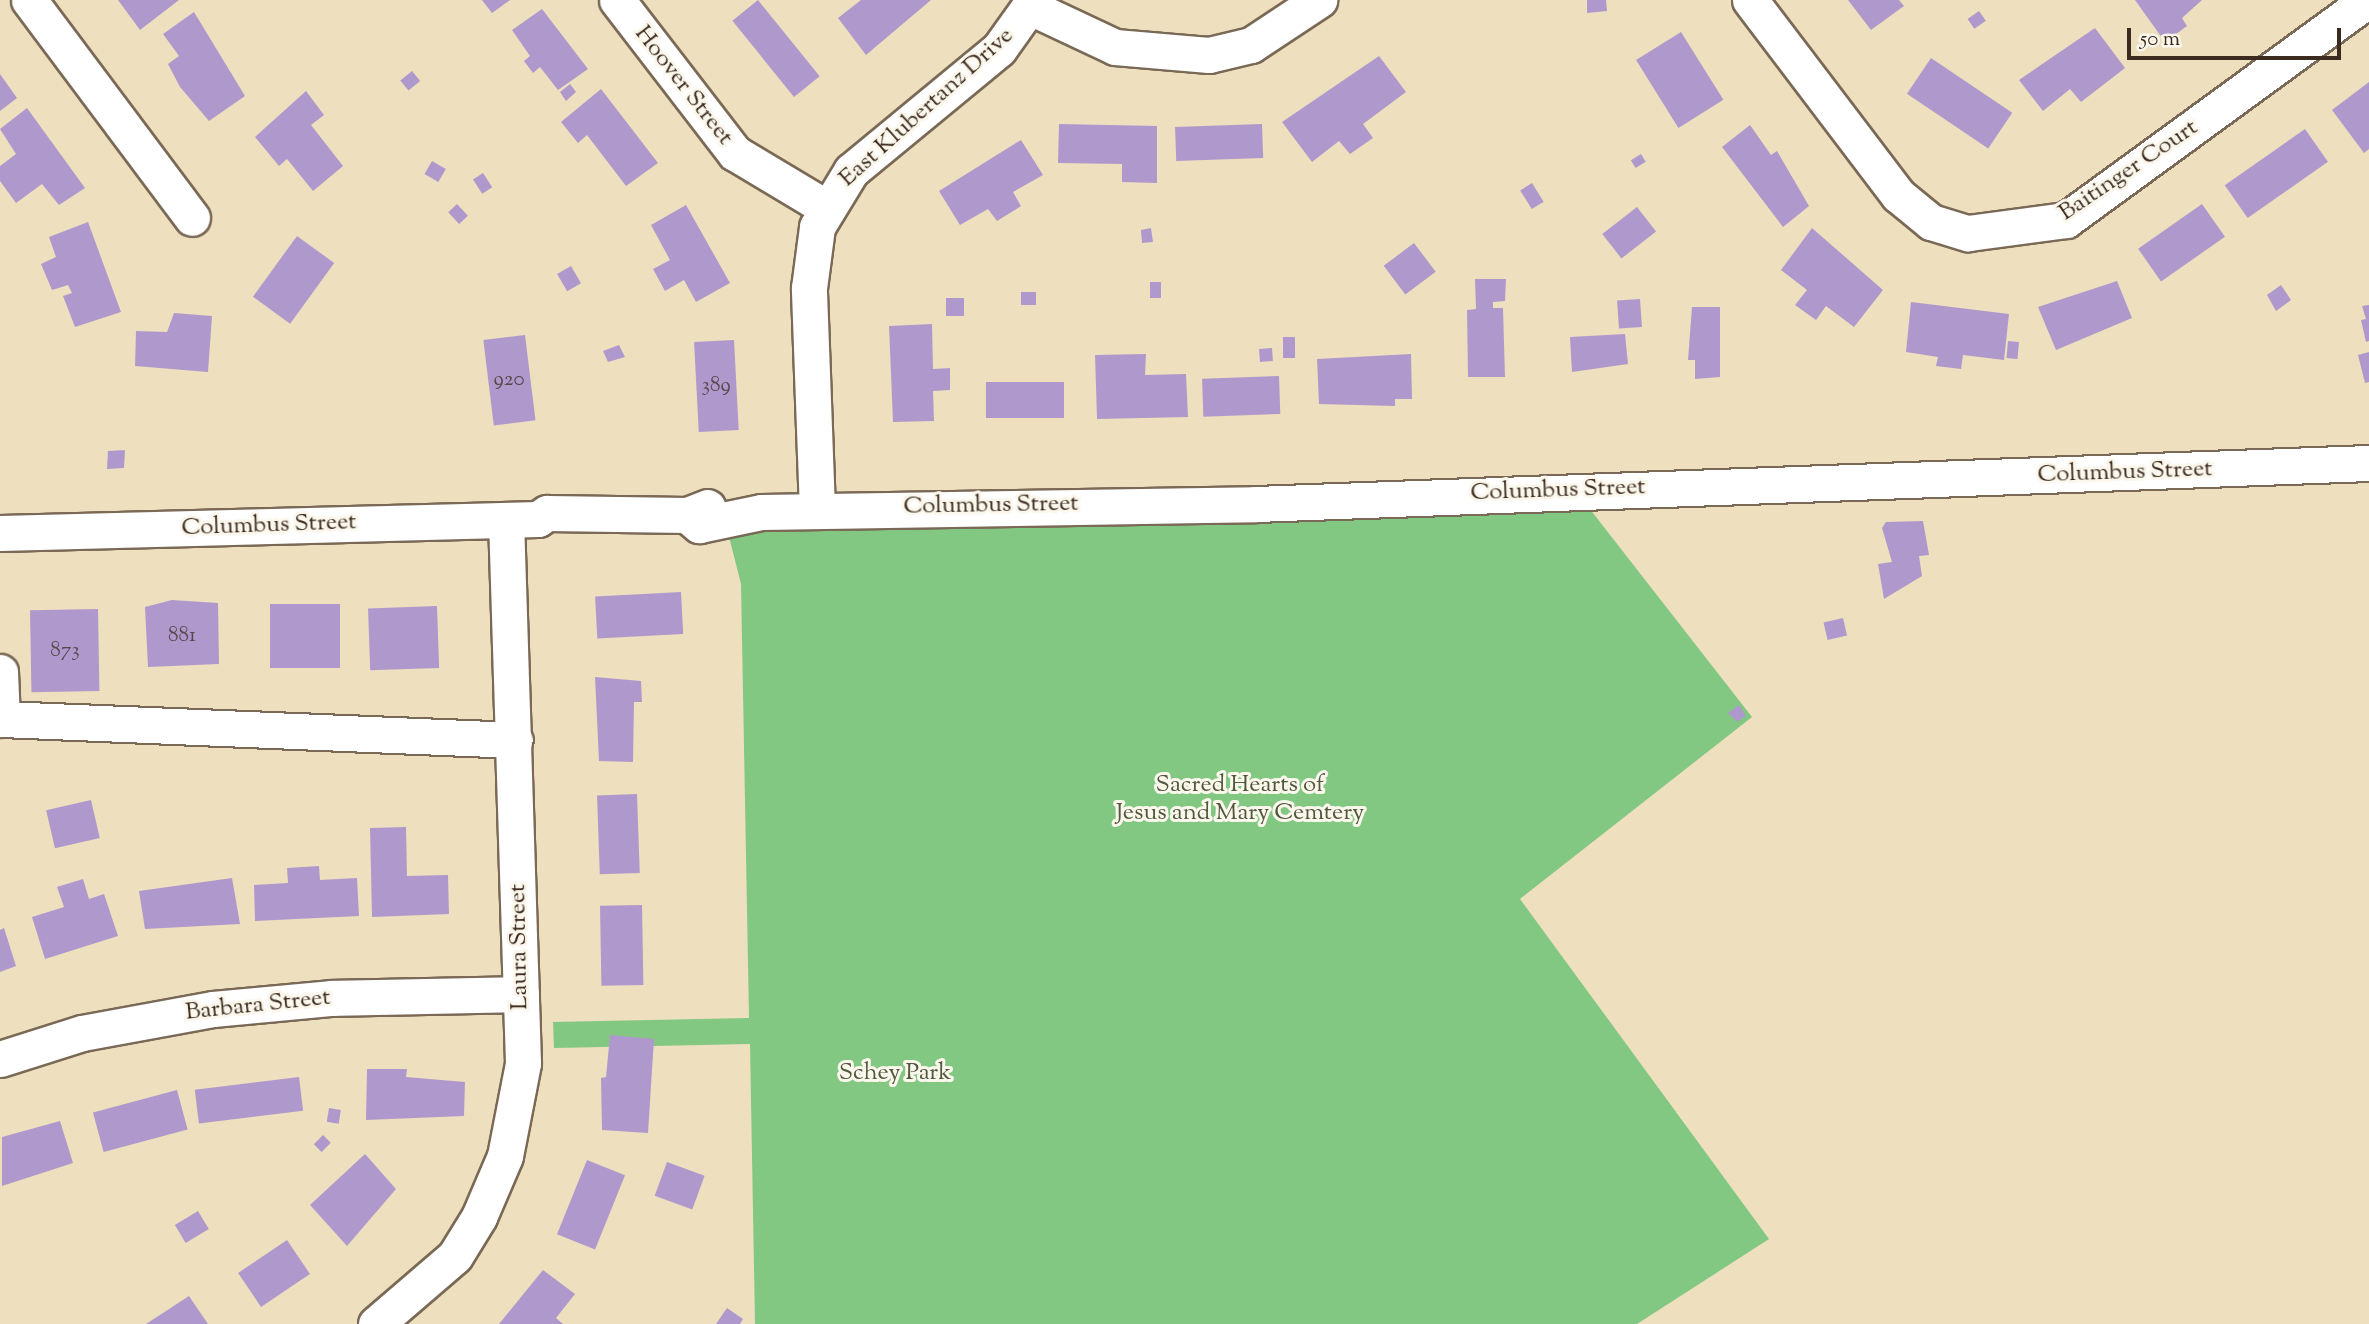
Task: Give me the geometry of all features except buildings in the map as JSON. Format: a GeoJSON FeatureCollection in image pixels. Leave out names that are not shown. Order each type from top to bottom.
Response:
{"type":"FeatureCollection","features":[{"type":"Feature","properties":{"kind":"street"},"geometry":{"type":"LineString","coordinates":[[30,0],[192,218]]}},
{"type":"Feature","properties":{"kind":"street","name":"Hoover Street"},"geometry":{"type":"LineString","coordinates":[[617,0],[735,153],[827,208]]}},
{"type":"Feature","properties":{"kind":"street"},"geometry":{"type":"LineString","coordinates":[[1032,4],[1115,47],[1209,55],[1251,45],[1320,0]]}},
{"type":"Feature","properties":{"kind":"street","name":"Baitinger Court"},"geometry":{"type":"LineString","coordinates":[[1751,0],[1898,195],[1931,222],[1968,233],[2066,220],[2368,0]]}},
{"type":"Feature","properties":{"kind":"street","name":"East Klubertanz Drive"},"geometry":{"type":"LineString","coordinates":[[817,510],[809,288],[817,227],[851,171],[975,71],[1032,4]]}},
{"type":"Feature","properties":{"kind":"street","name":"Columbus Street"},"geometry":{"type":"LineString","coordinates":[[0,533],[522,519],[547,513],[625,517],[687,515],[699,525],[747,513],[817,510],[1256,504],[2369,463]]}},
{"type":"Feature","properties":{"kind":"street","name":"Laura Street"},"geometry":{"type":"LineString","coordinates":[[376,1324],[455,1256],[479,1217],[510,1129],[523,1063],[516,740],[522,519]]}},
{"type":"Feature","properties":{"kind":"street"},"geometry":{"type":"LineString","coordinates":[[0,672],[2,719],[516,740]]}},
{"type":"Feature","properties":{"kind":"street","name":"Barbara Street"},"geometry":{"type":"LineString","coordinates":[[0,1059],[82,1033],[213,1009],[332,998],[522,994]]}},
{"type":"Feature","properties":{"kind":"green space","name":"Sacred Hearts of Jesus and Mary Cemtery"},"geometry":{"type":"Polygon","coordinates":[[[1575,490],[1752,717],[1520,899],[1769,1239],[1637,1324],[755,1324],[750,1044],[554,1048],[553,1022],[749,1018],[741,584],[725,521],[1575,490]]]}},
{"type":"Feature","properties":{"kind":"park label","name":"Schey Park"},"geometry":{"type":"Point","coordinates":[895,1074]}}]}
